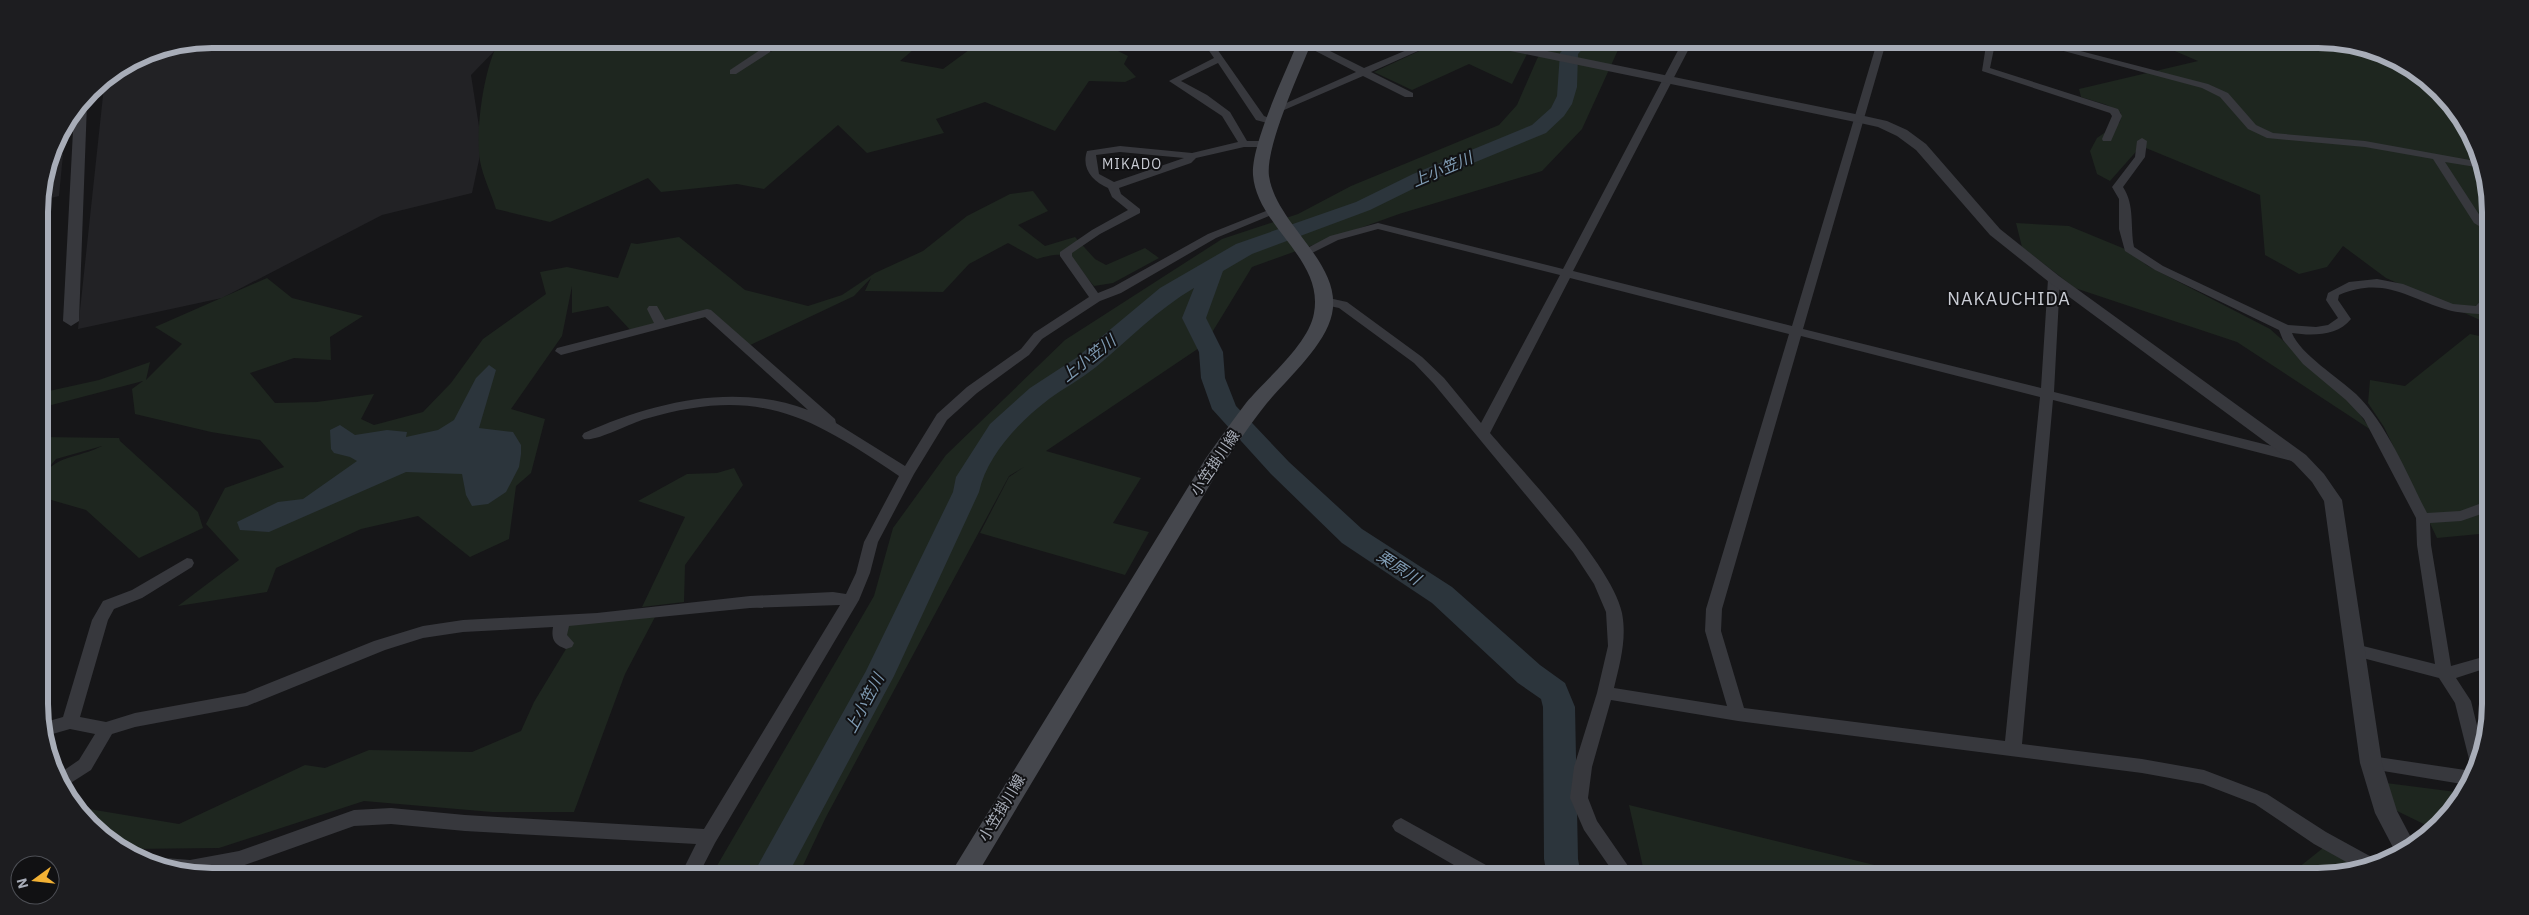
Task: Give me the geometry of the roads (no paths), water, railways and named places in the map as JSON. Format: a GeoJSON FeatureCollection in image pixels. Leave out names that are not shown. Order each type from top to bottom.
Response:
{"type":"FeatureCollection","features":[{"type":"Feature","properties":{"kind":"main road"},"geometry":{"type":"LineString","coordinates":[[1303,48],[1267,144],[1261,173],[1263,186],[1276,214],[1302,250],[1321,283],[1324,301]]}},
{"type":"Feature","properties":{"kind":"main road","name":"小笠掛川線"},"geometry":{"type":"LineString","coordinates":[[967,868],[1159,548],[1231,437],[1308,342],[1322,315],[1324,301]]}},
{"type":"Feature","properties":{"kind":"street"},"geometry":{"type":"LineString","coordinates":[[733,72],[768,48]]}},
{"type":"Feature","properties":{"kind":"street"},"geometry":{"type":"LineString","coordinates":[[1212,48],[1260,118],[1278,115],[1420,48]]}},
{"type":"Feature","properties":{"kind":"street"},"geometry":{"type":"LineString","coordinates":[[1321,48],[1409,95]]}},
{"type":"Feature","properties":{"kind":"street"},"geometry":{"type":"LineString","coordinates":[[1516,48],[1860,119],[1895,130],[1921,147],[1995,232],[2054,279],[2300,458],[2333,500],[2371,763],[2386,813],[2403,844]]}},
{"type":"Feature","properties":{"kind":"street"},"geometry":{"type":"LineString","coordinates":[[1483,434],[1684,48]]}},
{"type":"Feature","properties":{"kind":"street"},"geometry":{"type":"LineString","coordinates":[[1738,714],[1713,631],[1714,609],[1880,48]]}},
{"type":"Feature","properties":{"kind":"street"},"geometry":{"type":"LineString","coordinates":[[1989,48],[1985,69],[2114,111],[2117,116],[2107,139]]}},
{"type":"Feature","properties":{"kind":"street"},"geometry":{"type":"LineString","coordinates":[[2059,48],[2205,86],[2224,95],[2252,127],[2271,136],[2365,144],[2474,163]]}},
{"type":"Feature","properties":{"kind":"street"},"geometry":{"type":"LineString","coordinates":[[1219,59],[1174,80],[1203,97],[1226,114],[1244,144]]}},
{"type":"Feature","properties":{"kind":"street"},"geometry":{"type":"LineString","coordinates":[[70,321],[81,113]]}},
{"type":"Feature","properties":{"kind":"street"},"geometry":{"type":"LineString","coordinates":[[2142,141],[2140,157],[2117,187],[2125,199],[2125,229],[2129,249],[2159,268],[2285,328],[2305,332],[2338,326],[2345,320],[2332,300],[2334,293],[2353,285],[2377,283],[2398,287],[2451,307],[2478,310],[2482,306]]}},
{"type":"Feature","properties":{"kind":"street"},"geometry":{"type":"LineString","coordinates":[[1192,156],[1187,161],[1113,186],[1096,178],[1092,173],[1091,153],[1120,149],[1192,156],[1244,144],[1267,144]]}},
{"type":"Feature","properties":{"kind":"street"},"geometry":{"type":"LineString","coordinates":[[2436,156],[2478,221],[2482,224]]}},
{"type":"Feature","properties":{"kind":"street"},"geometry":{"type":"LineString","coordinates":[[1096,298],[1066,256],[1066,252],[1096,232],[1136,212],[1116,195],[1113,186]]}},
{"type":"Feature","properties":{"kind":"street"},"geometry":{"type":"LineString","coordinates":[[694,868],[709,837],[851,600],[863,572],[871,542],[907,474],[942,417],[972,390],[1025,352],[1038,336],[1096,298],[1117,290],[1212,236],[1276,214]]}},
{"type":"Feature","properties":{"kind":"street"},"geometry":{"type":"LineString","coordinates":[[1302,250],[1334,238],[1378,226],[2300,458]]}},
{"type":"Feature","properties":{"kind":"street"},"geometry":{"type":"LineString","coordinates":[[2013,750],[2047,395],[2054,279]]}},
{"type":"Feature","properties":{"kind":"street"},"geometry":{"type":"LineString","coordinates":[[1324,301],[1343,305],[1418,360],[1439,381],[1578,548],[1601,582],[1614,612],[1616,646],[1605,693],[1583,767],[1579,798],[1590,825],[1620,867]]}},
{"type":"Feature","properties":{"kind":"street"},"geometry":{"type":"LineString","coordinates":[[653,309],[661,325]]}},
{"type":"Feature","properties":{"kind":"street"},"geometry":{"type":"LineString","coordinates":[[561,351],[707,313],[763,360],[784,383],[840,430],[907,474]]}},
{"type":"Feature","properties":{"kind":"street"},"geometry":{"type":"LineString","coordinates":[[2285,328],[2287,337],[2308,361],[2350,396],[2369,417],[2423,518],[2424,545],[2444,673],[2463,701],[2474,750]]}},
{"type":"Feature","properties":{"kind":"street"},"geometry":{"type":"LineString","coordinates":[[589,436],[614,423],[666,408],[744,402],[777,406],[840,430]]}},
{"type":"Feature","properties":{"kind":"street"},"geometry":{"type":"LineString","coordinates":[[2423,518],[2461,516],[2482,508]]}},
{"type":"Feature","properties":{"kind":"street"},"geometry":{"type":"LineString","coordinates":[[70,722],[100,620],[108,605],[137,594],[187,563]]}},
{"type":"Feature","properties":{"kind":"street"},"geometry":{"type":"LineString","coordinates":[[50,728],[70,722],[106,729],[134,720],[247,699],[380,645],[423,632],[463,626],[562,621],[750,602],[833,598],[851,600]]}},
{"type":"Feature","properties":{"kind":"street"},"geometry":{"type":"LineString","coordinates":[[562,621],[559,637],[566,643]]}},
{"type":"Feature","properties":{"kind":"street"},"geometry":{"type":"LineString","coordinates":[[2355,650],[2444,673],[2460,671],[2482,664]]}},
{"type":"Feature","properties":{"kind":"street"},"geometry":{"type":"LineString","coordinates":[[1605,693],[1738,714],[2142,766],[2204,777],[2261,799],[2320,838],[2362,861]]}},
{"type":"Feature","properties":{"kind":"street"},"geometry":{"type":"LineString","coordinates":[[65,778],[84,765],[106,729]]}},
{"type":"Feature","properties":{"kind":"street"},"geometry":{"type":"LineString","coordinates":[[2371,763],[2464,777]]}},
{"type":"Feature","properties":{"kind":"street"},"geometry":{"type":"LineString","coordinates":[[198,867],[239,859],[354,818],[391,816],[465,823],[709,837]]}},
{"type":"Feature","properties":{"kind":"street"},"geometry":{"type":"LineString","coordinates":[[1401,826],[1473,867]]}},
{"type":"Feature","properties":{"kind":"waterway","name":"上小笠川"},"geometry":{"type":"LineString","coordinates":[[774,868],[879,676],[966,492],[969,477],[999,430],[1039,394],[1085,363],[1168,293],[1244,249],[1363,206],[1420,178],[1539,129],[1550,120],[1563,104],[1568,87],[1569,53],[1574,48]]}},
{"type":"Feature","properties":{"kind":"waterway","name":"栗原川"},"geometry":{"type":"LineString","coordinates":[[1212,269],[1194,318],[1211,352],[1213,378],[1225,409],[1280,468],[1352,536],[1442,595],[1529,674],[1554,692],[1559,707],[1562,867]]}},
{"type":"Feature","properties":{"kind":"district","name":"MIKADO"},"geometry":{"type":"Point","coordinates":[1132,164]}},
{"type":"Feature","properties":{"kind":"district","name":"NAKAUCHIDA"},"geometry":{"type":"Point","coordinates":[2009,299]}}]}
